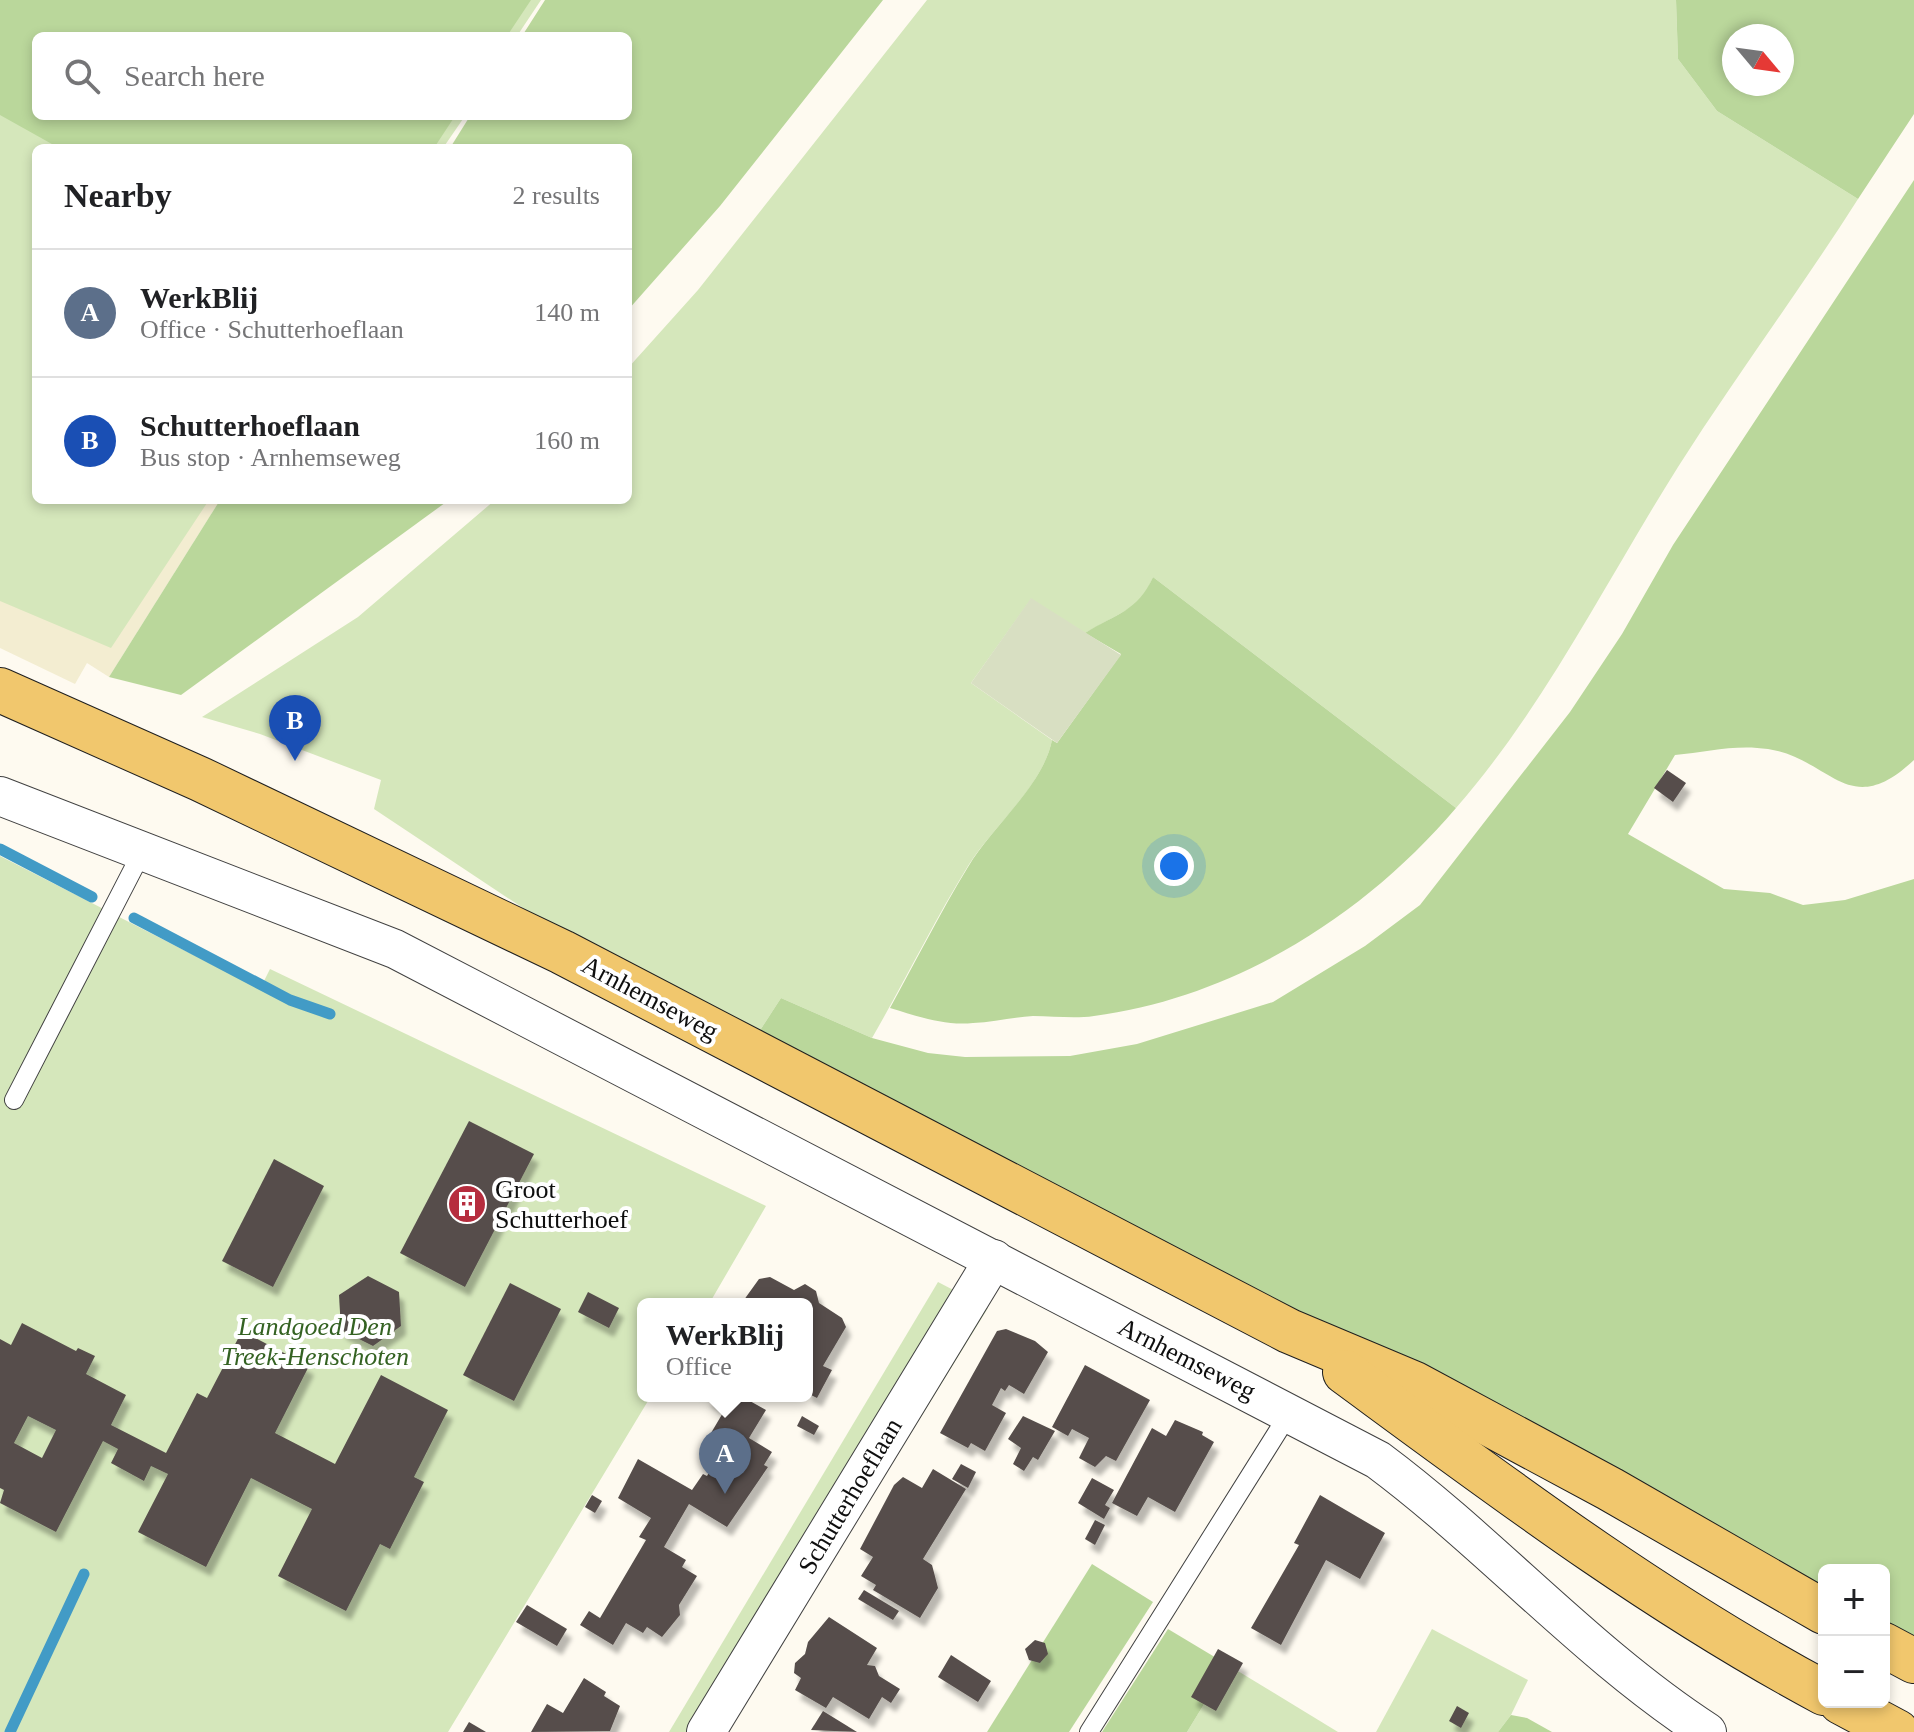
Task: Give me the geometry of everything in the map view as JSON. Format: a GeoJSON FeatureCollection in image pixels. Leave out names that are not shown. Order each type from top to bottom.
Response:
{"type":"FeatureCollection","features":[{"type":"Feature","properties":{"kind":"main road","name":"Arnhemseweg"},"geometry":{"type":"LineString","coordinates":[[0,690],[188,773],[562,952],[1289,1331],[1415,1384],[1610,1489],[1818,1609]]}},
{"type":"Feature","properties":{"kind":"main road","name":"Arnhemseweg"},"geometry":{"type":"LineString","coordinates":[[1289,1331],[1514,1497],[1673,1605],[1818,1690]]}},
{"type":"Feature","properties":{"kind":"main road"},"geometry":{"type":"LineString","coordinates":[[1890,1648],[1914,1661]]}},
{"type":"Feature","properties":{"kind":"main road"},"geometry":{"type":"LineString","coordinates":[[1852,1708],[1897,1732]]}},
{"type":"Feature","properties":{"kind":"street","name":"Arnhemseweg"},"geometry":{"type":"LineString","coordinates":[[0,796],[306,912],[422,962],[1378,1460],[1438,1504],[1562,1620],[1675,1711],[1707,1732]]}},
{"type":"Feature","properties":{"kind":"street","name":"Schutterhoeflaan"},"geometry":{"type":"LineString","coordinates":[[706,1732],[994,1259]]}},
{"type":"Feature","properties":{"kind":"lane"},"geometry":{"type":"LineString","coordinates":[[14,1100],[143,850]]}},
{"type":"Feature","properties":{"kind":"lane"},"geometry":{"type":"LineString","coordinates":[[1089,1732],[1290,1412]]}},
{"type":"Feature","properties":{"kind":"shaded area"},"geometry":{"type":"Polygon","coordinates":[[[0,115],[32,144],[32,504],[217,504],[109,677],[87,663],[75,684],[0,648],[0,115]]]}},
{"type":"Feature","properties":{"kind":"green space"},"geometry":{"type":"Polygon","coordinates":[[[0,0],[541,0],[520,32],[32,32],[32,120],[462,120],[446,144],[32,144],[32,504],[206,504],[111,648],[0,601],[0,0]]]}},
{"type":"Feature","properties":{"kind":"green space"},"geometry":{"type":"Polygon","coordinates":[[[0,0],[531,0],[510,32],[32,32],[32,120],[452,120],[437,144],[52,144],[0,115],[0,0]]]}},
{"type":"Feature","properties":{"kind":"green space"},"geometry":{"type":"Polygon","coordinates":[[[545,0],[883,0],[720,206],[632,305],[632,144],[452,144],[468,120],[632,120],[632,32],[525,32],[545,0]]]}},
{"type":"Feature","properties":{"kind":"green space"},"geometry":{"type":"Polygon","coordinates":[[[927,0],[1676,0],[1678,59],[1717,111],[1858,199],[1678,467],[1518,728],[1456,808],[1153,577],[1143,599],[1085,633],[1031,599],[971,683],[1052,740],[1047,757],[1028,789],[968,866],[872,1038],[781,998],[757,1035],[535,916],[374,809],[381,780],[260,734],[202,717],[358,617],[490,504],[632,504],[632,364],[698,290],[927,0]]]}},
{"type":"Feature","properties":{"kind":"green space"},"geometry":{"type":"Polygon","coordinates":[[[1676,0],[1914,0],[1914,114],[1858,199],[1717,111],[1678,59],[1676,0]]]}},
{"type":"Feature","properties":{"kind":"green space"},"geometry":{"type":"Polygon","coordinates":[[[1914,180],[1914,760],[1891,778],[1872,786],[1856,786],[1840,782],[1790,755],[1768,749],[1733,748],[1675,755],[1628,834],[1724,889],[1770,893],[1803,905],[1845,900],[1914,879],[1914,1636],[1890,1624],[1890,1564],[1818,1564],[1818,1586],[757,1035],[781,998],[872,1038],[928,1053],[965,1057],[1070,1056],[1137,1044],[1273,1002],[1365,946],[1420,905],[1570,712],[1622,634],[1673,545],[1914,180]]]}},
{"type":"Feature","properties":{"kind":"green space"},"geometry":{"type":"Polygon","coordinates":[[[217,504],[444,504],[181,695],[109,677],[217,504]]]}},
{"type":"Feature","properties":{"kind":"green space"},"geometry":{"type":"Polygon","coordinates":[[[1153,577],[1456,808],[1381,883],[1339,916],[1247,970],[1198,991],[1147,1006],[1086,1017],[1033,1016],[962,1024],[931,1020],[890,1008],[978,851],[1039,773],[1052,740],[1057,743],[1121,654],[1085,633],[1133,605],[1153,577]]]}},
{"type":"Feature","properties":{"kind":"green space"},"geometry":{"type":"Polygon","coordinates":[[[1031,598],[1121,655],[1057,743],[971,683],[1031,598]]]}},
{"type":"Feature","properties":{"kind":"green space","name":"Landgoed Den Treek-Henschoten"},"geometry":{"type":"Polygon","coordinates":[[[0,856],[260,989],[270,969],[766,1206],[712,1298],[637,1298],[637,1402],[647,1402],[448,1732],[0,1732],[0,856]]]}},
{"type":"Feature","properties":{"kind":"green space"},"geometry":{"type":"Polygon","coordinates":[[[938,1282],[988,1308],[727,1732],[669,1732],[938,1282]]]}},
{"type":"Feature","properties":{"kind":"green space"},"geometry":{"type":"Polygon","coordinates":[[[1092,1564],[1153,1602],[1069,1732],[987,1732],[1092,1564]]]}},
{"type":"Feature","properties":{"kind":"green space"},"geometry":{"type":"Polygon","coordinates":[[[1168,1629],[1228,1665],[1187,1732],[1102,1732],[1168,1629]]]}},
{"type":"Feature","properties":{"kind":"green space"},"geometry":{"type":"Polygon","coordinates":[[[1432,1629],[1528,1680],[1511,1715],[1498,1732],[1376,1732],[1432,1629]]]}},
{"type":"Feature","properties":{"kind":"green space"},"geometry":{"type":"Polygon","coordinates":[[[1228,1665],[1338,1732],[1187,1732],[1228,1665]]]}},
{"type":"Feature","properties":{"kind":"green space"},"geometry":{"type":"Polygon","coordinates":[[[1511,1715],[1527,1718],[1552,1732],[1498,1732],[1511,1715]]]}},
{"type":"Feature","properties":{"kind":"building"},"geometry":{"type":"Polygon","coordinates":[[[1667,770],[1686,783],[1673,802],[1654,788],[1667,770]]]}},
{"type":"Feature","properties":{"kind":"building","name":"Groot Schutterhoef"},"geometry":{"type":"Polygon","coordinates":[[[469,1121],[534,1154],[465,1287],[400,1253],[469,1121]]]}},
{"type":"Feature","properties":{"kind":"building"},"geometry":{"type":"Polygon","coordinates":[[[274,1159],[324,1186],[273,1287],[222,1261],[274,1159]]]}},
{"type":"Feature","properties":{"kind":"building"},"geometry":{"type":"Polygon","coordinates":[[[368,1276],[399,1292],[401,1326],[373,1346],[341,1330],[339,1295],[368,1276]]]}},
{"type":"Feature","properties":{"kind":"building"},"geometry":{"type":"Polygon","coordinates":[[[770,1277],[794,1290],[805,1284],[816,1291],[819,1303],[842,1318],[846,1327],[823,1366],[832,1370],[817,1398],[813,1396],[813,1298],[745,1298],[759,1279],[770,1277]]]}},
{"type":"Feature","properties":{"kind":"building"},"geometry":{"type":"Polygon","coordinates":[[[510,1283],[561,1309],[514,1401],[463,1375],[510,1283]]]}},
{"type":"Feature","properties":{"kind":"building"},"geometry":{"type":"Polygon","coordinates":[[[588,1292],[619,1308],[609,1328],[578,1312],[588,1292]]]}},
{"type":"Feature","properties":{"kind":"building"},"geometry":{"type":"Polygon","coordinates":[[[22,1323],[76,1351],[78,1348],[95,1356],[86,1374],[126,1395],[111,1425],[166,1453],[197,1393],[207,1398],[242,1331],[309,1366],[275,1433],[335,1464],[381,1375],[448,1410],[414,1477],[424,1482],[390,1549],[380,1544],[346,1611],[278,1576],[312,1509],[251,1478],[206,1567],[138,1532],[168,1474],[151,1466],[144,1481],[111,1463],[118,1449],[103,1441],[56,1532],[0,1503],[4,1490],[0,1488],[0,1339],[11,1345],[22,1323]],[[28,1416],[14,1443],[42,1458],[56,1430],[28,1416]]]}},
{"type":"Feature","properties":{"kind":"building"},"geometry":{"type":"Polygon","coordinates":[[[1006,1329],[1035,1341],[1048,1352],[1024,1394],[1009,1385],[1005,1391],[1001,1388],[992,1405],[1006,1413],[985,1451],[971,1443],[968,1448],[940,1433],[997,1331],[1006,1329]]]}},
{"type":"Feature","properties":{"kind":"building"},"geometry":{"type":"Polygon","coordinates":[[[1085,1365],[1150,1400],[1116,1461],[1106,1456],[1095,1467],[1079,1458],[1089,1438],[1072,1429],[1068,1436],[1052,1427],[1085,1365]]]}},
{"type":"Feature","properties":{"kind":"building"},"geometry":{"type":"Polygon","coordinates":[[[712,1402],[752,1402],[766,1410],[749,1438],[772,1452],[764,1465],[768,1467],[727,1527],[689,1504],[664,1547],[686,1560],[682,1567],[697,1576],[679,1605],[680,1615],[662,1637],[647,1627],[643,1633],[626,1623],[613,1645],[580,1625],[589,1611],[600,1618],[646,1540],[639,1537],[651,1518],[618,1498],[638,1459],[692,1490],[703,1474],[707,1476],[717,1459],[701,1450],[724,1411],[712,1402]]]}},
{"type":"Feature","properties":{"kind":"building"},"geometry":{"type":"Polygon","coordinates":[[[802,1416],[819,1426],[814,1435],[797,1426],[802,1416]]]}},
{"type":"Feature","properties":{"kind":"building"},"geometry":{"type":"Polygon","coordinates":[[[1023,1416],[1055,1431],[1038,1460],[1033,1457],[1024,1471],[1013,1464],[1021,1448],[1008,1439],[1023,1416]]]}},
{"type":"Feature","properties":{"kind":"building"},"geometry":{"type":"Polygon","coordinates":[[[1175,1420],[1203,1432],[1202,1435],[1214,1442],[1175,1512],[1148,1497],[1137,1516],[1112,1503],[1152,1428],[1166,1436],[1175,1420]]]}},
{"type":"Feature","properties":{"kind":"building"},"geometry":{"type":"Polygon","coordinates":[[[961,1464],[976,1472],[968,1488],[952,1479],[961,1464]]]}},
{"type":"Feature","properties":{"kind":"building"},"geometry":{"type":"Polygon","coordinates":[[[933,1469],[966,1489],[923,1559],[932,1565],[938,1588],[920,1618],[873,1590],[876,1585],[861,1576],[873,1557],[860,1549],[894,1485],[903,1477],[922,1488],[933,1469]]]}},
{"type":"Feature","properties":{"kind":"building"},"geometry":{"type":"Polygon","coordinates":[[[1092,1478],[1114,1490],[1105,1505],[1110,1508],[1104,1519],[1078,1503],[1092,1478]]]}},
{"type":"Feature","properties":{"kind":"building"},"geometry":{"type":"Polygon","coordinates":[[[592,1495],[602,1501],[595,1513],[585,1507],[592,1495]]]}},
{"type":"Feature","properties":{"kind":"building"},"geometry":{"type":"Polygon","coordinates":[[[1320,1495],[1385,1533],[1360,1579],[1326,1560],[1281,1645],[1251,1628],[1299,1545],[1294,1543],[1320,1495]]]}},
{"type":"Feature","properties":{"kind":"building"},"geometry":{"type":"Polygon","coordinates":[[[1095,1520],[1105,1525],[1095,1545],[1085,1539],[1095,1520]]]}},
{"type":"Feature","properties":{"kind":"building"},"geometry":{"type":"Polygon","coordinates":[[[864,1590],[899,1611],[893,1620],[858,1599],[864,1590]]]}},
{"type":"Feature","properties":{"kind":"building"},"geometry":{"type":"Polygon","coordinates":[[[527,1605],[567,1629],[557,1646],[516,1622],[527,1605]]]}},
{"type":"Feature","properties":{"kind":"building"},"geometry":{"type":"Polygon","coordinates":[[[829,1617],[877,1648],[867,1665],[875,1666],[879,1676],[900,1689],[891,1703],[882,1697],[869,1719],[833,1697],[826,1708],[795,1690],[801,1678],[794,1673],[795,1663],[805,1654],[808,1642],[829,1617]]]}},
{"type":"Feature","properties":{"kind":"building"},"geometry":{"type":"Polygon","coordinates":[[[1035,1640],[1045,1643],[1048,1654],[1040,1663],[1029,1660],[1025,1649],[1035,1640]]]}},
{"type":"Feature","properties":{"kind":"building"},"geometry":{"type":"Polygon","coordinates":[[[1218,1649],[1243,1663],[1216,1711],[1191,1697],[1218,1649]]]}},
{"type":"Feature","properties":{"kind":"building"},"geometry":{"type":"Polygon","coordinates":[[[951,1655],[991,1681],[978,1702],[938,1677],[951,1655]]]}},
{"type":"Feature","properties":{"kind":"building"},"geometry":{"type":"Polygon","coordinates":[[[584,1678],[606,1692],[604,1696],[620,1706],[610,1731],[531,1732],[547,1704],[563,1713],[584,1678]]]}},
{"type":"Feature","properties":{"kind":"building"},"geometry":{"type":"Polygon","coordinates":[[[1457,1706],[1469,1713],[1461,1728],[1449,1721],[1457,1706]]]}},
{"type":"Feature","properties":{"kind":"building"},"geometry":{"type":"Polygon","coordinates":[[[823,1711],[857,1732],[811,1730],[823,1711]]]}},
{"type":"Feature","properties":{"kind":"building"},"geometry":{"type":"Polygon","coordinates":[[[469,1722],[486,1732],[463,1732],[469,1722]]]}},
{"type":"Feature","properties":{"kind":"waterway"},"geometry":{"type":"LineString","coordinates":[[0,849],[92,897]]}},
{"type":"Feature","properties":{"kind":"waterway"},"geometry":{"type":"LineString","coordinates":[[134,918],[290,1000],[330,1014]]}},
{"type":"Feature","properties":{"kind":"waterway"},"geometry":{"type":"LineString","coordinates":[[10,1732],[84,1574]]}},
{"type":"Feature","properties":{"kind":"place","name":"Schutterhoeflaan"},"geometry":{"type":"Point","coordinates":[295,761]}},
{"type":"Feature","properties":{"kind":"place","name":"Groot Schutterhoef"},"geometry":{"type":"Point","coordinates":[467,1204]}},
{"type":"Feature","properties":{"kind":"place","name":"WerkBlij"},"geometry":{"type":"Point","coordinates":[725,1494]}}]}
